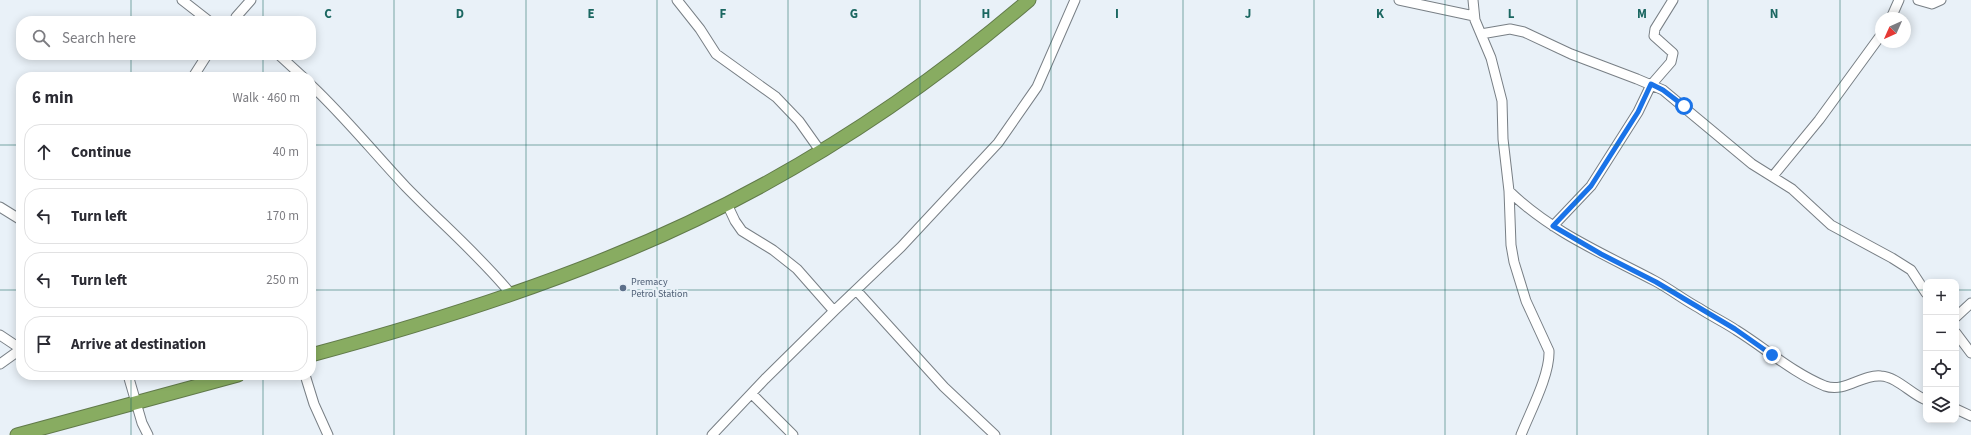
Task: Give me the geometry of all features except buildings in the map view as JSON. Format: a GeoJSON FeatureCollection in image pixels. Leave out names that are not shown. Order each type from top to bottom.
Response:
{"type":"FeatureCollection","features":[{"type":"Feature","properties":{"kind":"highway"},"geometry":{"type":"LineString","coordinates":[[316,354],[455,313],[610,258],[727,204],[821,152],[911,92],[958,57],[1029,0]]}},
{"type":"Feature","properties":{"kind":"highway"},"geometry":{"type":"LineString","coordinates":[[16,435],[220,380]]}},
{"type":"Feature","properties":{"kind":"street"},"geometry":{"type":"LineString","coordinates":[[182,0],[203,16]]}},
{"type":"Feature","properties":{"kind":"street"},"geometry":{"type":"LineString","coordinates":[[239,16],[251,0]]}},
{"type":"Feature","properties":{"kind":"street"},"geometry":{"type":"LineString","coordinates":[[677,0],[700,29],[716,54],[776,97],[798,121],[821,152]]}},
{"type":"Feature","properties":{"kind":"street"},"geometry":{"type":"LineString","coordinates":[[712,435],[834,311],[901,247],[998,143],[1037,87],[1075,0]]}},
{"type":"Feature","properties":{"kind":"street"},"geometry":{"type":"LineString","coordinates":[[1399,0],[1474,16]]}},
{"type":"Feature","properties":{"kind":"street"},"geometry":{"type":"LineString","coordinates":[[1473,0],[1474,16],[1498,80],[1502,101],[1503,139],[1510,191],[1510,245],[1526,300],[1549,350],[1549,358],[1545,375],[1520,435]]}},
{"type":"Feature","properties":{"kind":"street"},"geometry":{"type":"LineString","coordinates":[[1553,226],[1591,186],[1638,112],[1651,84],[1673,59],[1671,51],[1656,38],[1654,34],[1673,0]]}},
{"type":"Feature","properties":{"kind":"street"},"geometry":{"type":"LineString","coordinates":[[1894,12],[1899,0]]}},
{"type":"Feature","properties":{"kind":"street"},"geometry":{"type":"LineString","coordinates":[[1918,0],[1932,4],[1941,0]]}},
{"type":"Feature","properties":{"kind":"street"},"geometry":{"type":"LineString","coordinates":[[1481,34],[1510,29],[1524,32],[1571,54],[1651,84],[1674,98],[1752,164],[1773,176],[1796,193],[1830,225],[1892,258],[1911,270],[1923,288]]}},
{"type":"Feature","properties":{"kind":"street"},"geometry":{"type":"LineString","coordinates":[[1773,176],[1819,120],[1875,42]]}},
{"type":"Feature","properties":{"kind":"street"},"geometry":{"type":"LineString","coordinates":[[196,72],[204,60]]}},
{"type":"Feature","properties":{"kind":"street"},"geometry":{"type":"LineString","coordinates":[[284,60],[298,72]]}},
{"type":"Feature","properties":{"kind":"street"},"geometry":{"type":"LineString","coordinates":[[316,90],[354,129],[406,187],[491,270],[511,294]]}},
{"type":"Feature","properties":{"kind":"street"},"geometry":{"type":"LineString","coordinates":[[1510,191],[1527,208],[1553,226],[1601,254],[1656,282],[1735,329],[1772,355],[1817,382],[1829,387],[1842,387],[1867,378],[1881,376],[1891,379],[1923,398]]}},
{"type":"Feature","properties":{"kind":"street"},"geometry":{"type":"LineString","coordinates":[[727,204],[734,221],[742,231],[773,250],[797,269],[834,311]]}},
{"type":"Feature","properties":{"kind":"street"},"geometry":{"type":"LineString","coordinates":[[0,207],[16,217]]}},
{"type":"Feature","properties":{"kind":"street"},"geometry":{"type":"LineString","coordinates":[[856,290],[955,398],[995,435]]}},
{"type":"Feature","properties":{"kind":"street"},"geometry":{"type":"LineString","coordinates":[[1958,315],[1971,303]]}},
{"type":"Feature","properties":{"kind":"street"},"geometry":{"type":"LineString","coordinates":[[0,335],[16,346]]}},
{"type":"Feature","properties":{"kind":"street"},"geometry":{"type":"LineString","coordinates":[[1959,337],[1971,352]]}},
{"type":"Feature","properties":{"kind":"street"},"geometry":{"type":"LineString","coordinates":[[0,364],[16,353]]}},
{"type":"Feature","properties":{"kind":"street"},"geometry":{"type":"LineString","coordinates":[[129,380],[148,435]]}},
{"type":"Feature","properties":{"kind":"street"},"geometry":{"type":"LineString","coordinates":[[307,380],[314,404],[328,435]]}},
{"type":"Feature","properties":{"kind":"street"},"geometry":{"type":"LineString","coordinates":[[752,394],[793,435]]}},
{"type":"Feature","properties":{"kind":"street"},"geometry":{"type":"LineString","coordinates":[[1959,410],[1971,416]]}},
{"type":"Feature","properties":{"kind":"place","name":"Premacy Petrol Station"},"geometry":{"type":"Point","coordinates":[623,288]}},
{"type":"Feature","properties":{"kind":"route"},"geometry":{"type":"LineString","coordinates":[[1684,106],[1663,90],[1651,84],[1638,112],[1591,186],[1553,226],[1601,254],[1656,282],[1735,329],[1772,355]]}}]}
